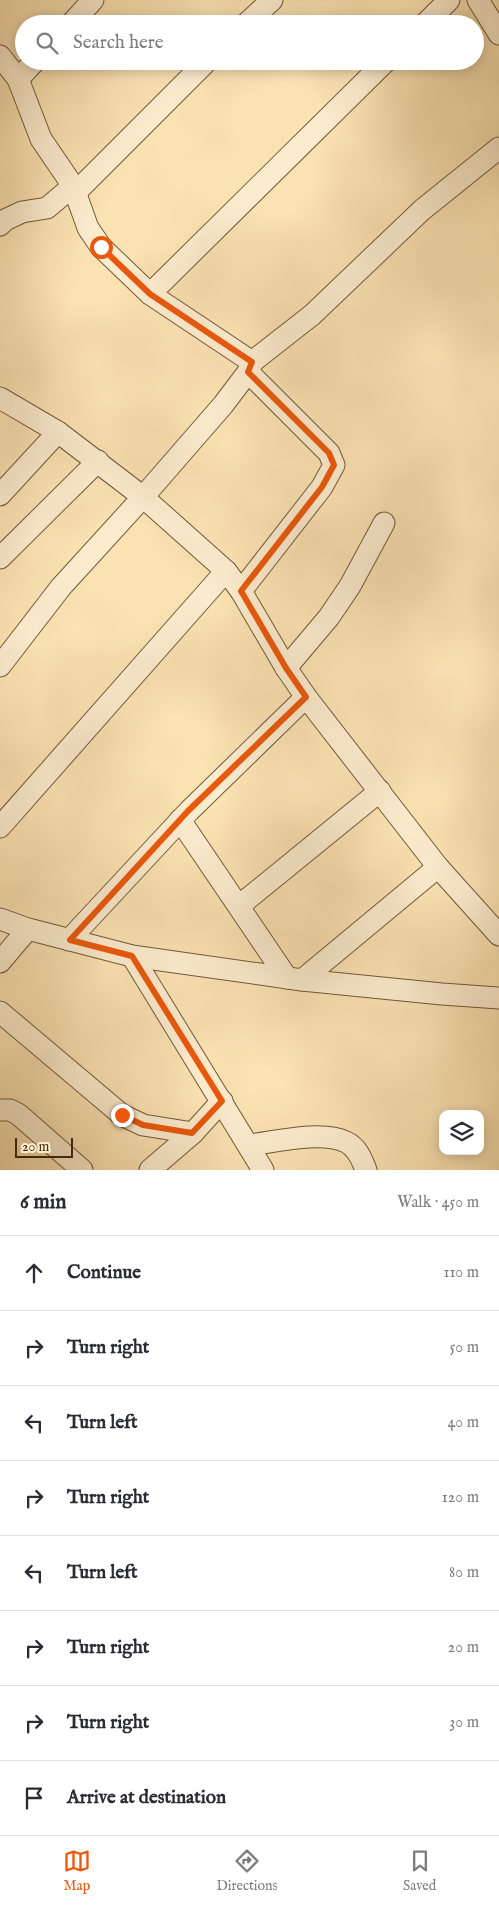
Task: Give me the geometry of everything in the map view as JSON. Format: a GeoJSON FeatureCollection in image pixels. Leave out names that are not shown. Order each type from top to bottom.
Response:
{"type":"FeatureCollection","features":[{"type":"Feature","properties":{"kind":"street"},"geometry":{"type":"LineString","coordinates":[[79,15],[93,0]]}},
{"type":"Feature","properties":{"kind":"street"},"geometry":{"type":"LineString","coordinates":[[256,15],[272,0]]}},
{"type":"Feature","properties":{"kind":"street"},"geometry":{"type":"LineString","coordinates":[[434,15],[449,0]]}},
{"type":"Feature","properties":{"kind":"street"},"geometry":{"type":"LineString","coordinates":[[478,0],[499,34]]}},
{"type":"Feature","properties":{"kind":"street"},"geometry":{"type":"LineString","coordinates":[[0,56],[18,79],[41,139],[74,190],[88,228],[101,247],[150,294],[250,367],[329,453],[334,465],[322,487],[241,591]]}},
{"type":"Feature","properties":{"kind":"street"},"geometry":{"type":"LineString","coordinates":[[18,79],[26,70]]}},
{"type":"Feature","properties":{"kind":"street"},"geometry":{"type":"LineString","coordinates":[[0,225],[5,220],[22,212],[47,208],[74,190],[198,70]]}},
{"type":"Feature","properties":{"kind":"street"},"geometry":{"type":"LineString","coordinates":[[150,294],[377,70]]}},
{"type":"Feature","properties":{"kind":"street"},"geometry":{"type":"LineString","coordinates":[[0,666],[62,588],[223,405],[250,367],[312,315],[422,210],[499,148]]}},
{"type":"Feature","properties":{"kind":"street"},"geometry":{"type":"LineString","coordinates":[[0,398],[58,432],[98,461],[143,497],[226,571],[241,591],[286,668],[306,697],[438,866],[499,934]]}},
{"type":"Feature","properties":{"kind":"street"},"geometry":{"type":"LineString","coordinates":[[0,495],[58,432]]}},
{"type":"Feature","properties":{"kind":"street"},"geometry":{"type":"LineString","coordinates":[[0,558],[98,461]]}},
{"type":"Feature","properties":{"kind":"street"},"geometry":{"type":"LineString","coordinates":[[286,668],[329,617],[350,586],[384,523]]}},
{"type":"Feature","properties":{"kind":"street"},"geometry":{"type":"LineString","coordinates":[[0,827],[226,571]]}},
{"type":"Feature","properties":{"kind":"street"},"geometry":{"type":"LineString","coordinates":[[70,940],[180,820],[306,697]]}},
{"type":"Feature","properties":{"kind":"street"},"geometry":{"type":"LineString","coordinates":[[239,906],[380,791]]}},
{"type":"Feature","properties":{"kind":"street"},"geometry":{"type":"LineString","coordinates":[[180,820],[239,906],[295,979]]}},
{"type":"Feature","properties":{"kind":"street"},"geometry":{"type":"LineString","coordinates":[[295,979],[438,866]]}},
{"type":"Feature","properties":{"kind":"street"},"geometry":{"type":"LineString","coordinates":[[0,919],[28,929],[132,956],[295,979],[499,998]]}},
{"type":"Feature","properties":{"kind":"street"},"geometry":{"type":"LineString","coordinates":[[0,962],[28,929]]}},
{"type":"Feature","properties":{"kind":"street"},"geometry":{"type":"LineString","coordinates":[[132,956],[263,1170]]}},
{"type":"Feature","properties":{"kind":"street"},"geometry":{"type":"LineString","coordinates":[[0,1012],[122,1115],[143,1125],[192,1133]]}},
{"type":"Feature","properties":{"kind":"street"},"geometry":{"type":"LineString","coordinates":[[150,1170],[192,1133],[222,1101]]}},
{"type":"Feature","properties":{"kind":"street"},"geometry":{"type":"LineString","coordinates":[[0,1110],[10,1110],[18,1114],[82,1170]]}},
{"type":"Feature","properties":{"kind":"street"},"geometry":{"type":"LineString","coordinates":[[249,1145],[308,1138],[330,1138],[347,1142],[359,1153],[366,1170]]}},
{"type":"Feature","properties":{"kind":"route"},"geometry":{"type":"LineString","coordinates":[[101,247],[150,294],[252,362],[248,372],[329,453],[334,465],[328,479],[241,591],[286,668],[306,697],[188,811],[70,940],[132,956],[222,1101],[192,1133],[143,1125],[122,1115]]}}]}
